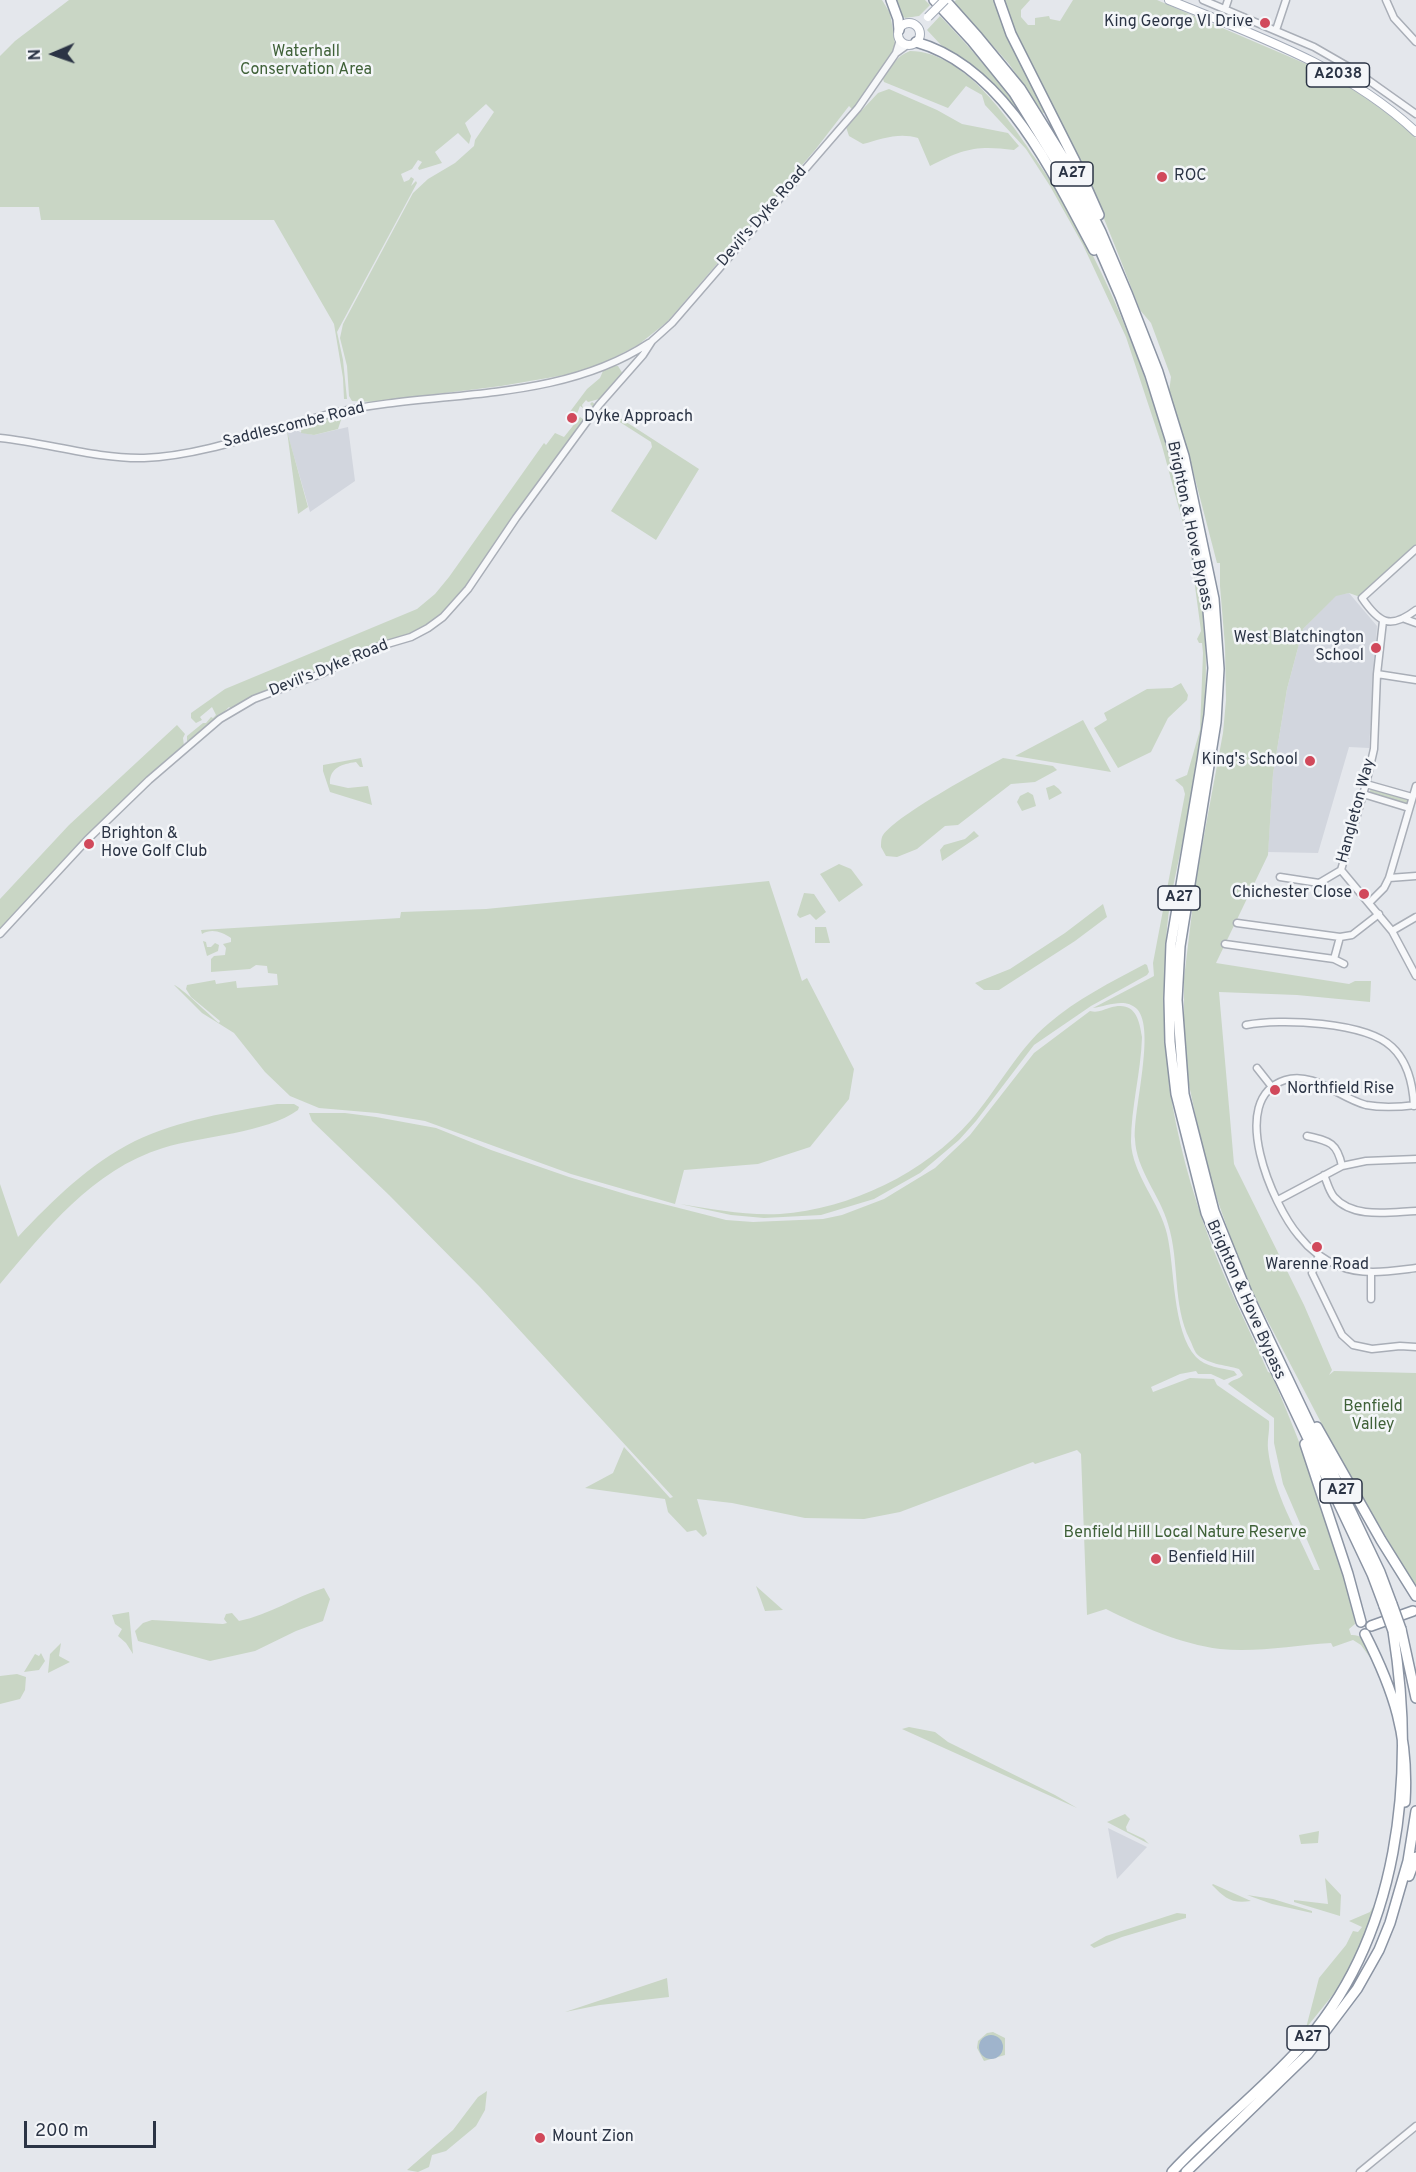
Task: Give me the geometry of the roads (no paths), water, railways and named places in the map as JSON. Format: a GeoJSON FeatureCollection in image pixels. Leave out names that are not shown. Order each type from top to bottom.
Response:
{"type":"FeatureCollection","features":[{"type":"Feature","properties":{"kind":"highway"},"geometry":{"type":"LineString","coordinates":[[891,0],[898,19],[899,30]]}},
{"type":"Feature","properties":{"kind":"highway","name":"Brighton & Hove Bypass"},"geometry":{"type":"LineString","coordinates":[[934,0],[994,67],[1059,166],[1081,208],[1120,296],[1150,375],[1176,458],[1207,598],[1213,668],[1202,761],[1171,944],[1170,1042],[1176,1094],[1206,1213],[1240,1297],[1388,1605]]}},
{"type":"Feature","properties":{"kind":"highway","name":"Brighton & Hove Bypass"},"geometry":{"type":"LineString","coordinates":[[945,0],[1030,102],[1065,162],[1115,263],[1151,355],[1177,434],[1214,599],[1220,669],[1216,722],[1180,946],[1177,1000],[1184,1094],[1214,1211],[1247,1293],[1380,1572],[1416,1698]]}},
{"type":"Feature","properties":{"kind":"highway","name":"A27"},"geometry":{"type":"LineString","coordinates":[[999,0],[1013,39],[1083,179],[1105,231],[1115,263]]}},
{"type":"Feature","properties":{"kind":"highway","name":"A27"},"geometry":{"type":"LineString","coordinates":[[908,42],[939,50],[958,60],[975,73],[999,98],[1057,180],[1120,296]]}},
{"type":"Feature","properties":{"kind":"highway","name":"A27"},"geometry":{"type":"LineString","coordinates":[[1288,1378],[1381,1540],[1416,1596]]}},
{"type":"Feature","properties":{"kind":"highway","name":"A27"},"geometry":{"type":"LineString","coordinates":[[1293,1407],[1348,1574],[1361,1622],[1359,1630],[1368,1630],[1399,1716],[1404,1746],[1406,1793],[1398,1870]]}},
{"type":"Feature","properties":{"kind":"highway"},"geometry":{"type":"LineString","coordinates":[[1368,1630],[1415,1610]]}},
{"type":"Feature","properties":{"kind":"highway","name":"Brighton & Hove Bypass"},"geometry":{"type":"LineString","coordinates":[[1172,2172],[1197,2144],[1265,2084],[1300,2048],[1339,1998],[1380,1924],[1398,1870],[1412,1791],[1413,1757],[1406,1683],[1397,1630]]}},
{"type":"Feature","properties":{"kind":"highway","name":"A27"},"geometry":{"type":"LineString","coordinates":[[1390,1923],[1408,1861],[1416,1811]]}},
{"type":"Feature","properties":{"kind":"highway","name":"A27"},"geometry":{"type":"LineString","coordinates":[[1186,2172],[1308,2054],[1357,1989],[1379,1950],[1416,1857]]}},
{"type":"Feature","properties":{"kind":"main road"},"geometry":{"type":"LineString","coordinates":[[916,27],[945,0]]}},
{"type":"Feature","properties":{"kind":"main road","name":"A2038"},"geometry":{"type":"LineString","coordinates":[[1169,0],[1330,70],[1370,94],[1416,132]]}},
{"type":"Feature","properties":{"kind":"main road"},"geometry":{"type":"LineString","coordinates":[[903,25],[916,27],[919,37],[908,42],[899,30],[903,25]]}},
{"type":"Feature","properties":{"kind":"street"},"geometry":{"type":"LineString","coordinates":[[1203,0],[1314,47],[1354,70],[1416,114]]}},
{"type":"Feature","properties":{"kind":"street"},"geometry":{"type":"LineString","coordinates":[[1225,9],[1228,0]]}},
{"type":"Feature","properties":{"kind":"street"},"geometry":{"type":"LineString","coordinates":[[1276,30],[1286,0]]}},
{"type":"Feature","properties":{"kind":"street"},"geometry":{"type":"LineString","coordinates":[[1386,0],[1394,18],[1416,42]]}},
{"type":"Feature","properties":{"kind":"street","name":"Devil's Dyke Road"},"geometry":{"type":"LineString","coordinates":[[0,934],[87,840],[149,780],[220,719],[254,699],[323,673],[377,647],[411,637],[442,617],[468,589],[557,461],[624,376],[644,355],[652,341],[672,323],[858,108],[896,53],[908,42]]}},
{"type":"Feature","properties":{"kind":"street","name":"Saddlescombe Road"},"geometry":{"type":"LineString","coordinates":[[0,438],[142,458],[177,455],[334,413],[536,385],[574,377],[620,360],[652,341]]}},
{"type":"Feature","properties":{"kind":"street"},"geometry":{"type":"LineString","coordinates":[[620,360],[625,370],[624,376]]}},
{"type":"Feature","properties":{"kind":"street"},"geometry":{"type":"LineString","coordinates":[[1416,549],[1362,598],[1374,616],[1383,621],[1397,622],[1416,610]]}},
{"type":"Feature","properties":{"kind":"street"},"geometry":{"type":"LineString","coordinates":[[1405,619],[1416,623]]}},
{"type":"Feature","properties":{"kind":"street","name":"Hangleton Way"},"geometry":{"type":"LineString","coordinates":[[1383,621],[1377,674],[1374,748],[1341,870],[1392,931],[1416,976]]}},
{"type":"Feature","properties":{"kind":"street"},"geometry":{"type":"LineString","coordinates":[[1377,674],[1416,680]]}},
{"type":"Feature","properties":{"kind":"street"},"geometry":{"type":"LineString","coordinates":[[1366,784],[1412,804]]}},
{"type":"Feature","properties":{"kind":"street"},"geometry":{"type":"LineString","coordinates":[[1370,902],[1384,888],[1389,878],[1416,786]]}},
{"type":"Feature","properties":{"kind":"street"},"geometry":{"type":"LineString","coordinates":[[1363,794],[1412,804]]}},
{"type":"Feature","properties":{"kind":"street"},"geometry":{"type":"LineString","coordinates":[[1280,877],[1319,882],[1325,881],[1341,870]]}},
{"type":"Feature","properties":{"kind":"street"},"geometry":{"type":"LineString","coordinates":[[1389,878],[1416,876]]}},
{"type":"Feature","properties":{"kind":"street"},"geometry":{"type":"LineString","coordinates":[[1237,923],[1340,937],[1352,935],[1379,914]]}},
{"type":"Feature","properties":{"kind":"street"},"geometry":{"type":"LineString","coordinates":[[1392,931],[1416,917]]}},
{"type":"Feature","properties":{"kind":"street"},"geometry":{"type":"LineString","coordinates":[[1334,959],[1340,937]]}},
{"type":"Feature","properties":{"kind":"street"},"geometry":{"type":"LineString","coordinates":[[1225,944],[1334,959],[1344,964]]}},
{"type":"Feature","properties":{"kind":"street"},"geometry":{"type":"LineString","coordinates":[[1246,1025],[1283,1021],[1353,1029],[1377,1036],[1393,1047],[1406,1067],[1413,1085],[1415,1106],[1381,1107],[1365,1104],[1302,1077],[1284,1080],[1272,1087],[1263,1099],[1257,1118],[1257,1142],[1263,1169],[1278,1200],[1299,1236],[1319,1255],[1341,1266],[1371,1272],[1416,1269]]}},
{"type":"Feature","properties":{"kind":"street"},"geometry":{"type":"LineString","coordinates":[[1257,1068],[1272,1087]]}},
{"type":"Feature","properties":{"kind":"street"},"geometry":{"type":"LineString","coordinates":[[1307,1136],[1333,1144],[1337,1148],[1342,1166]]}},
{"type":"Feature","properties":{"kind":"street"},"geometry":{"type":"LineString","coordinates":[[1278,1200],[1342,1166],[1366,1161],[1416,1158]]}},
{"type":"Feature","properties":{"kind":"street"},"geometry":{"type":"LineString","coordinates":[[1324,1175],[1333,1196],[1351,1209],[1364,1212],[1416,1211]]}},
{"type":"Feature","properties":{"kind":"street"},"geometry":{"type":"LineString","coordinates":[[1319,1255],[1312,1273],[1342,1335],[1353,1345],[1372,1349],[1416,1347]]}},
{"type":"Feature","properties":{"kind":"street"},"geometry":{"type":"LineString","coordinates":[[1371,1272],[1371,1299]]}},
{"type":"Feature","properties":{"kind":"street"},"geometry":{"type":"LineString","coordinates":[[1360,2172],[1416,2126]]}},
{"type":"Feature","properties":{"kind":"water"},"geometry":{"type":"Polygon","coordinates":[[[991,2035],[996,2036],[1002,2042],[1002,2052],[996,2058],[991,2059],[986,2058],[980,2052],[979,2047],[980,2042],[986,2036],[991,2035]]]}},
{"type":"Feature","properties":{"kind":"place","name":"King George VI Drive"},"geometry":{"type":"Point","coordinates":[1265,23]}},
{"type":"Feature","properties":{"kind":"place","name":"ROC"},"geometry":{"type":"Point","coordinates":[1162,177]}},
{"type":"Feature","properties":{"kind":"place","name":"Dyke Approach"},"geometry":{"type":"Point","coordinates":[572,418]}},
{"type":"Feature","properties":{"kind":"place","name":"West Blatchington School"},"geometry":{"type":"Point","coordinates":[1376,648]}},
{"type":"Feature","properties":{"kind":"place","name":"King's School"},"geometry":{"type":"Point","coordinates":[1310,761]}},
{"type":"Feature","properties":{"kind":"place","name":"Brighton & Hove Golf Club"},"geometry":{"type":"Point","coordinates":[89,844]}},
{"type":"Feature","properties":{"kind":"place","name":"Chichester Close"},"geometry":{"type":"Point","coordinates":[1364,894]}},
{"type":"Feature","properties":{"kind":"place","name":"Northfield Rise"},"geometry":{"type":"Point","coordinates":[1275,1090]}},
{"type":"Feature","properties":{"kind":"place","name":"Warenne Road"},"geometry":{"type":"Point","coordinates":[1317,1247]}},
{"type":"Feature","properties":{"kind":"place","name":"Benfield Hill"},"geometry":{"type":"Point","coordinates":[1156,1559]}},
{"type":"Feature","properties":{"kind":"place","name":"Mount Zion"},"geometry":{"type":"Point","coordinates":[540,2138]}},
{"type":"Feature","properties":{"kind":"park label","name":"Waterhall Conservation Area"},"geometry":{"type":"Point","coordinates":[306,62]}},
{"type":"Feature","properties":{"kind":"park label","name":"Benfield Valley"},"geometry":{"type":"Point","coordinates":[1373,1417]}},
{"type":"Feature","properties":{"kind":"park label","name":"Benfield Hill Local Nature Reserve"},"geometry":{"type":"Point","coordinates":[1185,1534]}}]}
